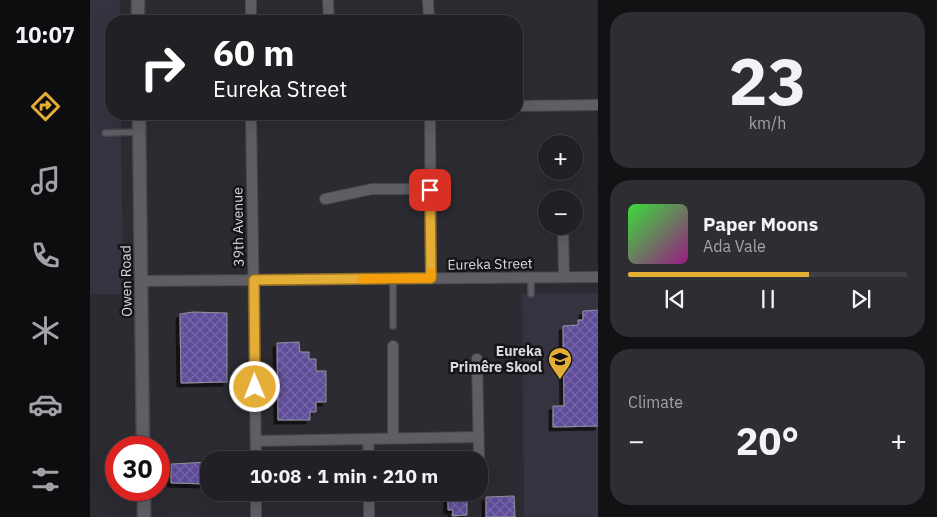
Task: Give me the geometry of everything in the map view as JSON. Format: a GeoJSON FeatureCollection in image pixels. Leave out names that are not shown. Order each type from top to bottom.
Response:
{"type":"FeatureCollection","features":[{"type":"Feature","properties":{"kind":"street"},"geometry":{"type":"LineString","coordinates":[[138,0],[138,15]]}},
{"type":"Feature","properties":{"kind":"street"},"geometry":{"type":"LineString","coordinates":[[251,0],[251,15]]}},
{"type":"Feature","properties":{"kind":"street"},"geometry":{"type":"LineString","coordinates":[[328,0],[328,15]]}},
{"type":"Feature","properties":{"kind":"street"},"geometry":{"type":"LineString","coordinates":[[428,0],[429,15]]}},
{"type":"Feature","properties":{"kind":"street"},"geometry":{"type":"LineString","coordinates":[[523,106],[598,105]]}},
{"type":"Feature","properties":{"kind":"street","name":"Owen Road"},"geometry":{"type":"LineString","coordinates":[[139,120],[143,436]]}},
{"type":"Feature","properties":{"kind":"street","name":"39th Avenue"},"geometry":{"type":"LineString","coordinates":[[251,120],[256,451]]}},
{"type":"Feature","properties":{"kind":"street"},"geometry":{"type":"LineString","coordinates":[[430,120],[431,278]]}},
{"type":"Feature","properties":{"kind":"street"},"geometry":{"type":"LineString","coordinates":[[325,199],[372,189],[430,190]]}},
{"type":"Feature","properties":{"kind":"street"},"geometry":{"type":"LineString","coordinates":[[563,235],[564,277]]}},
{"type":"Feature","properties":{"kind":"street","name":"Eureka Street"},"geometry":{"type":"LineString","coordinates":[[142,281],[598,277]]}},
{"type":"Feature","properties":{"kind":"street"},"geometry":{"type":"LineString","coordinates":[[393,346],[394,439]]}},
{"type":"Feature","properties":{"kind":"street"},"geometry":{"type":"LineString","coordinates":[[477,359],[479,451]]}},
{"type":"Feature","properties":{"kind":"street"},"geometry":{"type":"LineString","coordinates":[[256,441],[479,437]]}},
{"type":"Feature","properties":{"kind":"street"},"geometry":{"type":"LineString","coordinates":[[368,439],[369,451]]}},
{"type":"Feature","properties":{"kind":"street"},"geometry":{"type":"LineString","coordinates":[[144,501],[144,517]]}},
{"type":"Feature","properties":{"kind":"street"},"geometry":{"type":"LineString","coordinates":[[256,501],[256,517]]}},
{"type":"Feature","properties":{"kind":"street"},"geometry":{"type":"LineString","coordinates":[[369,501],[369,517]]}},
{"type":"Feature","properties":{"kind":"lane"},"geometry":{"type":"LineString","coordinates":[[105,133],[140,132]]}},
{"type":"Feature","properties":{"kind":"lane"},"geometry":{"type":"LineString","coordinates":[[531,278],[531,294]]}},
{"type":"Feature","properties":{"kind":"lane"},"geometry":{"type":"LineString","coordinates":[[393,279],[393,326]]}},
{"type":"Feature","properties":{"kind":"shaded area"},"geometry":{"type":"Polygon","coordinates":[[[90,0],[120,0],[120,15],[105,15],[105,120],[121,120],[123,294],[90,294],[90,0]]]}},
{"type":"Feature","properties":{"kind":"shaded area","name":"Eureka Primêre Skool"},"geometry":{"type":"Polygon","coordinates":[[[598,293],[598,517],[524,517],[522,294],[598,293]]]}},
{"type":"Feature","properties":{"kind":"building"},"geometry":{"type":"Polygon","coordinates":[[[598,310],[598,426],[553,427],[553,406],[564,406],[563,326],[578,325],[578,320],[583,320],[583,311],[598,310]]]}},
{"type":"Feature","properties":{"kind":"building"},"geometry":{"type":"Polygon","coordinates":[[[193,312],[227,313],[227,382],[181,383],[180,314],[193,312]]]}},
{"type":"Feature","properties":{"kind":"building"},"geometry":{"type":"Polygon","coordinates":[[[299,342],[300,352],[309,352],[309,359],[316,359],[316,371],[326,371],[326,402],[316,402],[316,412],[310,412],[310,420],[278,420],[277,343],[299,342]]]}},
{"type":"Feature","properties":{"kind":"building"},"geometry":{"type":"Polygon","coordinates":[[[200,462],[200,484],[171,483],[171,464],[200,462]]]}},
{"type":"Feature","properties":{"kind":"building"},"geometry":{"type":"Polygon","coordinates":[[[514,496],[515,517],[486,517],[486,501],[488,501],[488,497],[514,496]]]}},
{"type":"Feature","properties":{"kind":"building"},"geometry":{"type":"Polygon","coordinates":[[[448,501],[467,501],[467,515],[452,516],[453,510],[448,510],[448,501]]]}},
{"type":"Feature","properties":{"kind":"slow traffic"},"geometry":{"type":"LineString","coordinates":[[362,279],[431,278],[431,273]]}},
{"type":"Feature","properties":{"kind":"place","name":"Eureka Primêre Skool"},"geometry":{"type":"Point","coordinates":[560,380]}},
{"type":"Feature","properties":{"kind":"route"},"geometry":{"type":"LineString","coordinates":[[255,387],[254,280],[431,278],[430,190]]}}]}
